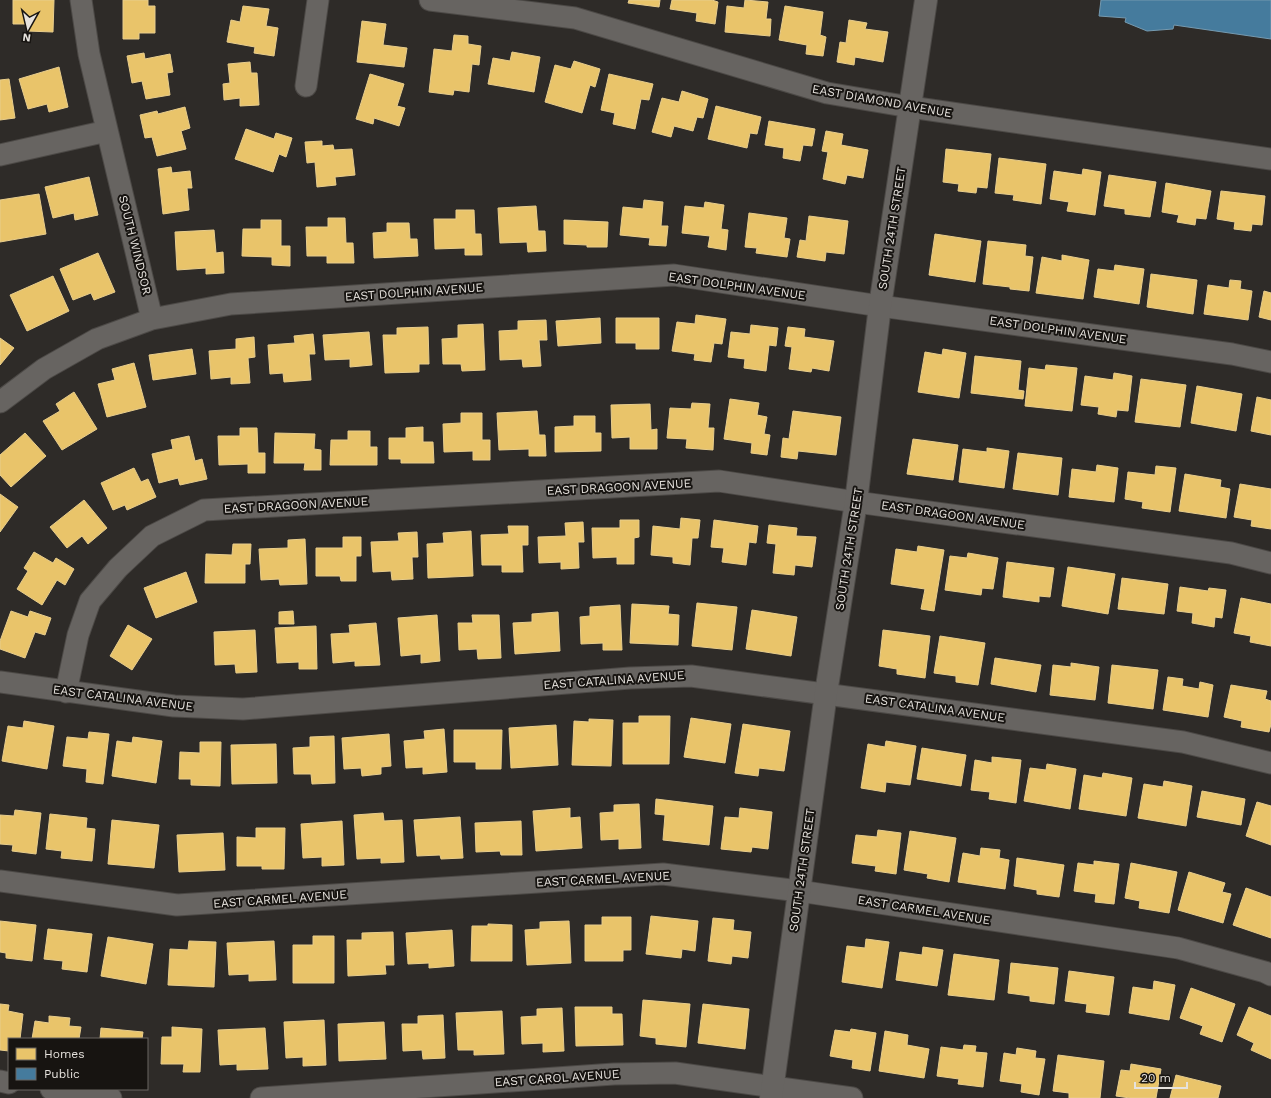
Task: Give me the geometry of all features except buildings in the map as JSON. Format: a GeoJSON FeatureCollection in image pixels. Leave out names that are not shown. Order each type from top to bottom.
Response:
{"type":"FeatureCollection","features":[{"type":"Feature","properties":{"kind":"street","name":"SOUTH WINDSOR"},"geometry":{"type":"LineString","coordinates":[[81,0],[89,54],[152,319]]}},
{"type":"Feature","properties":{"kind":"street"},"geometry":{"type":"LineString","coordinates":[[306,86],[318,0]]}},
{"type":"Feature","properties":{"kind":"street","name":"EAST DIAMOND AVENUE"},"geometry":{"type":"LineString","coordinates":[[430,0],[575,18],[827,93],[910,107],[1271,159]]}},
{"type":"Feature","properties":{"kind":"street","name":"SOUTH 24TH STREET"},"geometry":{"type":"LineString","coordinates":[[772,1092],[826,694],[856,502],[880,306],[926,0]]}},
{"type":"Feature","properties":{"kind":"street"},"geometry":{"type":"LineString","coordinates":[[0,155],[107,131]]}},
{"type":"Feature","properties":{"kind":"street","name":"EAST DOLPHIN AVENUE"},"geometry":{"type":"LineString","coordinates":[[152,319],[231,304],[674,275],[880,306],[1232,354],[1271,362]]}},
{"type":"Feature","properties":{"kind":"street"},"geometry":{"type":"LineString","coordinates":[[0,402],[44,369],[97,339],[152,319]]}},
{"type":"Feature","properties":{"kind":"street","name":"EAST DRAGOON AVENUE"},"geometry":{"type":"LineString","coordinates":[[66,692],[78,635],[90,601],[118,568],[152,536],[204,510],[719,481],[856,502],[1230,553],[1271,563]]}},
{"type":"Feature","properties":{"kind":"street","name":"EAST CATALINA AVENUE"},"geometry":{"type":"LineString","coordinates":[[0,682],[174,706],[243,710],[630,678],[691,676],[1183,742],[1271,763]]}},
{"type":"Feature","properties":{"kind":"street","name":"EAST CARMEL AVENUE"},"geometry":{"type":"LineString","coordinates":[[0,881],[177,905],[663,874],[799,891],[1178,948],[1265,972],[1271,975]]}},
{"type":"Feature","properties":{"kind":"street","name":"EAST CAROL AVENUE"},"geometry":{"type":"LineString","coordinates":[[261,1098],[614,1074],[675,1073],[772,1092],[852,1098]]}},
{"type":"Feature","properties":{"kind":"street"},"geometry":{"type":"LineString","coordinates":[[58,1090],[111,1098]]}}]}
